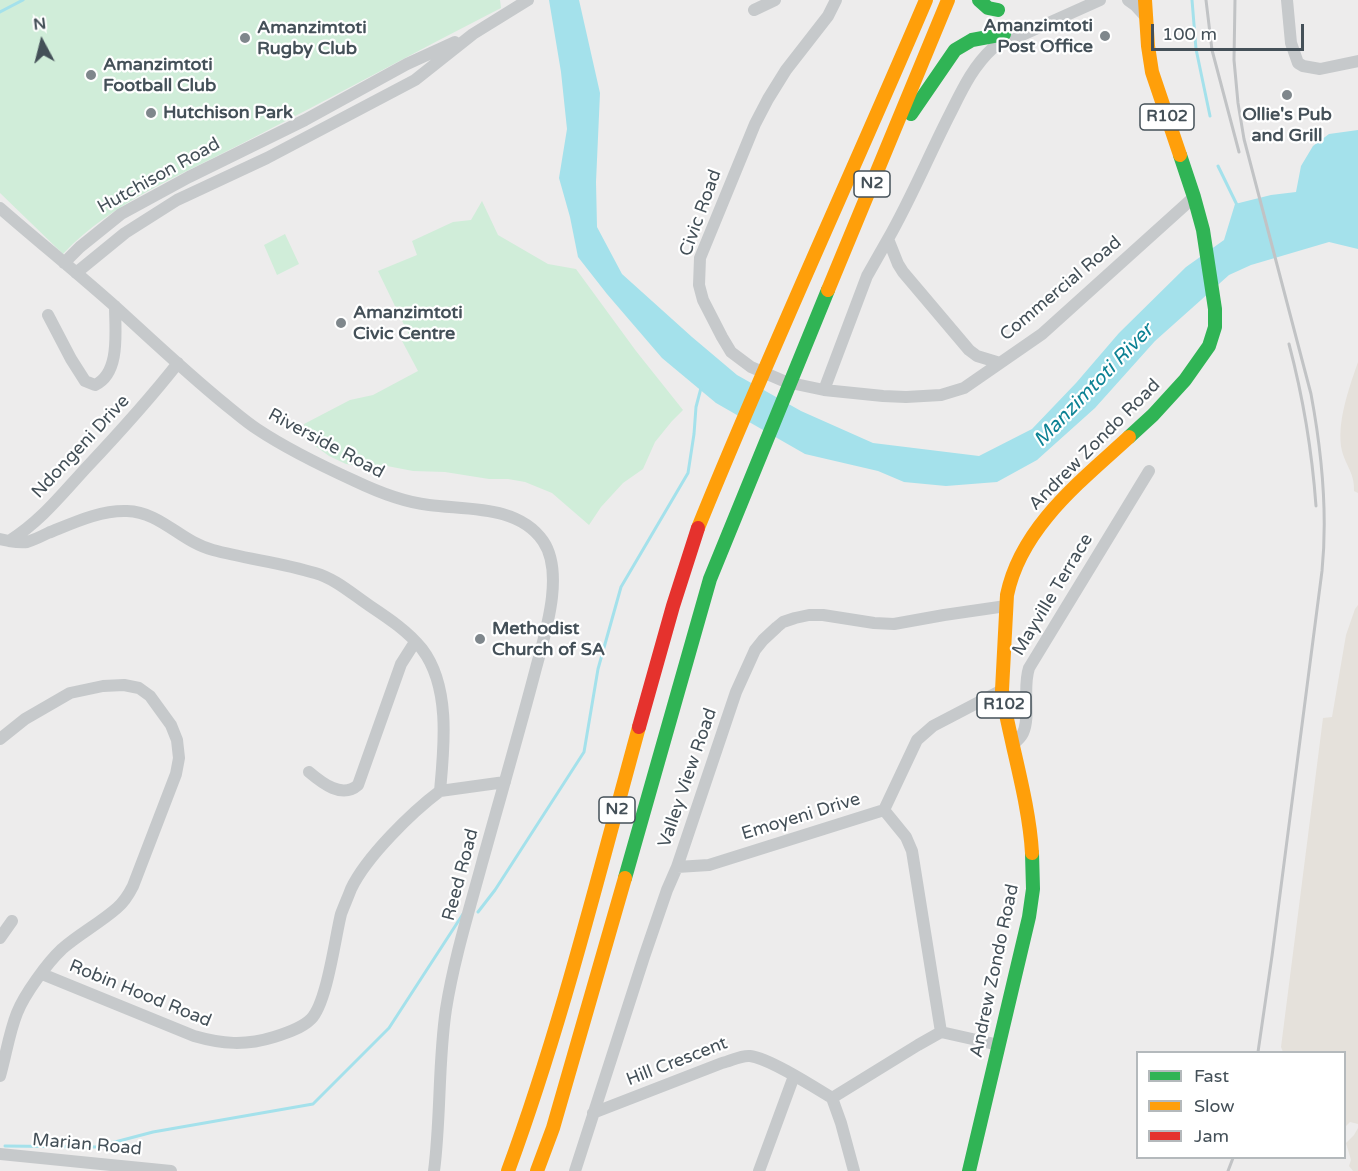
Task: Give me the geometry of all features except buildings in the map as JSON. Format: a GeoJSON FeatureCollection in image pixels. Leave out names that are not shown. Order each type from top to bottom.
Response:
{"type":"FeatureCollection","features":[{"type":"Feature","properties":{"kind":"main road","name":"N2"},"geometry":{"type":"LineString","coordinates":[[508,1171],[528,1117],[569,981],[682,576],[701,521],[769,359],[926,0]]}},
{"type":"Feature","properties":{"kind":"main road","name":"N2"},"geometry":{"type":"LineString","coordinates":[[537,1171],[553,1128],[710,579],[948,0]]}},
{"type":"Feature","properties":{"kind":"main road","name":"Andrew Zondo Road"},"geometry":{"type":"LineString","coordinates":[[970,1170],[1029,917],[1033,889],[1031,838],[1002,690],[1006,606],[1010,581],[1024,549],[1036,530],[1081,481],[1153,415],[1185,380],[1211,340],[1215,327],[1215,309],[1203,230],[1152,72],[1145,0]]}},
{"type":"Feature","properties":{"kind":"main road"},"geometry":{"type":"LineString","coordinates":[[890,139],[910,117],[955,50],[968,41],[1000,40]]}},
{"type":"Feature","properties":{"kind":"street","name":"Hutchison Road"},"geometry":{"type":"LineString","coordinates":[[64,263],[121,214],[189,177],[305,120],[406,64],[473,34],[528,0]]}},
{"type":"Feature","properties":{"kind":"street"},"geometry":{"type":"LineString","coordinates":[[754,10],[775,0]]}},
{"type":"Feature","properties":{"kind":"street","name":"Civic Road"},"geometry":{"type":"LineString","coordinates":[[837,0],[828,16],[786,70],[755,124],[700,258],[699,285],[704,300],[731,351],[751,367],[786,382],[824,390],[906,398],[941,395],[964,388],[1000,363]]}},
{"type":"Feature","properties":{"kind":"street"},"geometry":{"type":"LineString","coordinates":[[824,390],[867,276],[911,196],[970,76],[1000,40],[1100,0]]}},
{"type":"Feature","properties":{"kind":"street"},"geometry":{"type":"LineString","coordinates":[[1128,0],[1146,17]]}},
{"type":"Feature","properties":{"kind":"street"},"geometry":{"type":"LineString","coordinates":[[1287,0],[1291,43],[1298,63],[1320,69],[1358,62]]}},
{"type":"Feature","properties":{"kind":"street"},"geometry":{"type":"LineString","coordinates":[[992,4],[1000,40]]}},
{"type":"Feature","properties":{"kind":"street","name":"Hutchison Road"},"geometry":{"type":"LineString","coordinates":[[76,273],[124,233],[177,200],[267,158],[415,80],[473,34]]}},
{"type":"Feature","properties":{"kind":"street","name":"Commercial Road"},"geometry":{"type":"LineString","coordinates":[[888,239],[897,264],[969,350],[977,356],[1000,363],[1042,334],[1194,197]]}},
{"type":"Feature","properties":{"kind":"street","name":"Riverside Road"},"geometry":{"type":"LineString","coordinates":[[0,208],[115,306],[211,393],[256,429],[381,493],[428,505],[481,509],[499,513],[516,519],[531,529],[542,540],[548,551],[552,593]]}},
{"type":"Feature","properties":{"kind":"street"},"geometry":{"type":"LineString","coordinates":[[91,285],[93,272],[104,250]]}},
{"type":"Feature","properties":{"kind":"street"},"geometry":{"type":"LineString","coordinates":[[48,315],[85,381],[95,385],[102,382],[108,375],[111,366],[114,353],[115,306]]}},
{"type":"Feature","properties":{"kind":"street","name":"Ndongeni Drive"},"geometry":{"type":"LineString","coordinates":[[5,540],[21,534],[47,511],[150,399],[178,363]]}},
{"type":"Feature","properties":{"kind":"street","name":"Mayville Terrace"},"geometry":{"type":"LineString","coordinates":[[1013,744],[1024,731],[1025,683],[1029,668],[1149,471]]}},
{"type":"Feature","properties":{"kind":"street"},"geometry":{"type":"LineString","coordinates":[[5,540],[27,542],[85,518],[107,513],[125,511],[144,513],[162,521],[191,542],[210,549],[326,577],[380,612],[415,642],[422,649],[433,669],[443,713],[444,747],[440,791],[505,782]]}},
{"type":"Feature","properties":{"kind":"street","name":"Reed Road"},"geometry":{"type":"LineString","coordinates":[[434,1171],[446,1008],[464,931],[541,648],[552,593]]}},
{"type":"Feature","properties":{"kind":"street","name":"Valley View Road"},"geometry":{"type":"LineString","coordinates":[[574,1171],[659,913],[677,867],[736,692],[755,650],[783,622],[809,615],[894,624],[1006,606]]}},
{"type":"Feature","properties":{"kind":"street"},"geometry":{"type":"LineString","coordinates":[[309,772],[327,786],[341,790],[349,791],[357,785],[401,664],[415,642]]}},
{"type":"Feature","properties":{"kind":"street"},"geometry":{"type":"LineString","coordinates":[[0,739],[25,719],[70,693],[104,686],[124,685],[139,688],[150,696],[171,725],[177,740],[179,758],[176,774],[130,892],[117,908],[59,952],[25,998],[17,1014],[0,1076]]}},
{"type":"Feature","properties":{"kind":"street"},"geometry":{"type":"LineString","coordinates":[[884,810],[914,746],[922,735],[933,726],[1002,690]]}},
{"type":"Feature","properties":{"kind":"street","name":"Robin Hood Road"},"geometry":{"type":"LineString","coordinates":[[42,974],[194,1036],[213,1041],[232,1044],[247,1043],[266,1040],[297,1029],[310,1020],[320,1005],[342,912],[357,878],[374,855],[408,818],[440,791]]}},
{"type":"Feature","properties":{"kind":"street","name":"Emoyeni Drive"},"geometry":{"type":"LineString","coordinates":[[677,867],[709,865],[884,810],[906,837],[912,851],[941,1032]]}},
{"type":"Feature","properties":{"kind":"street"},"geometry":{"type":"LineString","coordinates":[[0,938],[12,921]]}},
{"type":"Feature","properties":{"kind":"street"},"geometry":{"type":"LineString","coordinates":[[854,1171],[832,1098],[941,1032],[999,1045]]}},
{"type":"Feature","properties":{"kind":"street","name":"Hill Crescent"},"geometry":{"type":"LineString","coordinates":[[593,1113],[722,1063],[744,1057],[757,1058],[832,1098]]}},
{"type":"Feature","properties":{"kind":"street"},"geometry":{"type":"LineString","coordinates":[[759,1171],[794,1076]]}},
{"type":"Feature","properties":{"kind":"street","name":"Marian Road"},"geometry":{"type":"LineString","coordinates":[[0,1154],[171,1171]]}},
{"type":"Feature","properties":{"kind":"green space","name":"Hutchison Park"},"geometry":{"type":"Polygon","coordinates":[[[0,0],[500,0],[501,8],[149,191],[104,219],[63,254],[0,193],[0,0]]]}},
{"type":"Feature","properties":{"kind":"green space"},"geometry":{"type":"Polygon","coordinates":[[[482,201],[498,235],[548,264],[576,269],[683,410],[655,442],[643,469],[623,483],[601,507],[589,525],[552,493],[525,482],[445,472],[413,471],[387,466],[366,467],[346,464],[329,456],[314,445],[306,434],[304,424],[350,400],[373,395],[418,371],[401,339],[409,335],[378,271],[417,255],[412,241],[453,222],[471,220],[482,201]]]}},
{"type":"Feature","properties":{"kind":"green space"},"geometry":{"type":"Polygon","coordinates":[[[285,234],[299,264],[277,275],[264,245],[285,234]]]}},
{"type":"Feature","properties":{"kind":"sand"},"geometry":{"type":"Polygon","coordinates":[[[1358,362],[1358,493],[1354,491],[1353,480],[1342,451],[1341,429],[1344,406],[1358,362]]]}},
{"type":"Feature","properties":{"kind":"sand"},"geometry":{"type":"Polygon","coordinates":[[[1358,605],[1358,1124],[1350,1122],[1346,1126],[1346,1051],[1283,1051],[1281,1047],[1323,718],[1332,717],[1346,635],[1358,605]]]}},
{"type":"Feature","properties":{"kind":"sand"},"geometry":{"type":"Polygon","coordinates":[[[1358,1128],[1358,1171],[1353,1171],[1349,1166],[1351,1160],[1346,1143],[1358,1128]]]}},
{"type":"Feature","properties":{"kind":"water","name":"Manzimtoti River"},"geometry":{"type":"Polygon","coordinates":[[[549,0],[579,0],[600,93],[596,182],[597,227],[622,274],[737,375],[801,411],[873,443],[979,456],[1032,429],[1119,333],[1186,267],[1224,240],[1235,204],[1271,195],[1296,192],[1301,166],[1313,146],[1329,134],[1358,130],[1358,249],[1329,242],[1251,265],[1229,275],[1155,341],[1095,408],[1037,460],[997,482],[946,486],[904,482],[878,471],[805,454],[716,403],[662,358],[578,257],[559,178],[567,129],[561,72],[549,0]]]}},
{"type":"Feature","properties":{"kind":"waterway"},"geometry":{"type":"LineString","coordinates":[[0,12],[23,0]]}},
{"type":"Feature","properties":{"kind":"waterway"},"geometry":{"type":"LineString","coordinates":[[1192,0],[1196,49],[1210,116]]}},
{"type":"Feature","properties":{"kind":"waterway"},"geometry":{"type":"LineString","coordinates":[[1218,166],[1238,207]]}},
{"type":"Feature","properties":{"kind":"waterway"},"geometry":{"type":"LineString","coordinates":[[478,912],[495,890],[584,752],[598,669],[621,587],[688,473],[696,407],[701,388]]}},
{"type":"Feature","properties":{"kind":"waterway"},"geometry":{"type":"LineString","coordinates":[[5,1146],[96,1147],[153,1132],[313,1104],[389,1028],[463,914]]}},
{"type":"Feature","properties":{"kind":"railway"},"geometry":{"type":"LineString","coordinates":[[1206,0],[1212,50],[1239,152]]}},
{"type":"Feature","properties":{"kind":"railway"},"geometry":{"type":"LineString","coordinates":[[1235,0],[1234,60],[1244,139],[1311,394],[1321,460],[1324,504],[1322,571],[1258,1051]]}},
{"type":"Feature","properties":{"kind":"railway"},"geometry":{"type":"LineString","coordinates":[[1289,344],[1306,424],[1316,506]]}},
{"type":"Feature","properties":{"kind":"railway"},"geometry":{"type":"LineString","coordinates":[[1228,1171],[1233,1159]]}},
{"type":"Feature","properties":{"kind":"traffic: fast"},"geometry":{"type":"LineString","coordinates":[[979,0],[988,8],[998,10]]}},
{"type":"Feature","properties":{"kind":"traffic: fast"},"geometry":{"type":"LineString","coordinates":[[911,114],[955,50],[972,40],[1004,34]]}},
{"type":"Feature","properties":{"kind":"traffic: fast"},"geometry":{"type":"LineString","coordinates":[[1129,437],[1185,380],[1209,346],[1215,327],[1215,309],[1203,230],[1180,155]]}},
{"type":"Feature","properties":{"kind":"traffic: fast"},"geometry":{"type":"LineString","coordinates":[[625,878],[710,579],[828,290]]}},
{"type":"Feature","properties":{"kind":"traffic: fast"},"geometry":{"type":"LineString","coordinates":[[969,1171],[1029,917],[1033,889],[1032,853]]}},
{"type":"Feature","properties":{"kind":"traffic: slow"},"geometry":{"type":"LineString","coordinates":[[698,528],[753,395],[926,0]]}},
{"type":"Feature","properties":{"kind":"traffic: slow"},"geometry":{"type":"LineString","coordinates":[[828,290],[948,0]]}},
{"type":"Feature","properties":{"kind":"traffic: slow"},"geometry":{"type":"LineString","coordinates":[[1145,0],[1152,72],[1180,155]]}},
{"type":"Feature","properties":{"kind":"traffic: slow"},"geometry":{"type":"LineString","coordinates":[[1032,853],[1025,800],[1002,690],[1007,595],[1014,570],[1039,527],[1073,488],[1129,437]]}},
{"type":"Feature","properties":{"kind":"traffic: slow"},"geometry":{"type":"LineString","coordinates":[[508,1171],[562,1007],[639,727]]}},
{"type":"Feature","properties":{"kind":"traffic: slow"},"geometry":{"type":"LineString","coordinates":[[537,1171],[553,1128],[625,878]]}},
{"type":"Feature","properties":{"kind":"traffic: jam"},"geometry":{"type":"LineString","coordinates":[[639,727],[698,528]]}},
{"type":"Feature","properties":{"kind":"place","name":"Amanzimtoti Post Office"},"geometry":{"type":"Point","coordinates":[1105,36]}},
{"type":"Feature","properties":{"kind":"place","name":"Amanzimtoti Rugby Club"},"geometry":{"type":"Point","coordinates":[245,38]}},
{"type":"Feature","properties":{"kind":"place","name":"Amanzimtoti Football Club"},"geometry":{"type":"Point","coordinates":[91,75]}},
{"type":"Feature","properties":{"kind":"place","name":"Ollie's Pub and Grill"},"geometry":{"type":"Point","coordinates":[1287,95]}},
{"type":"Feature","properties":{"kind":"place","name":"Hutchison Park"},"geometry":{"type":"Point","coordinates":[151,113]}},
{"type":"Feature","properties":{"kind":"place","name":"Amanzimtoti Civic Centre"},"geometry":{"type":"Point","coordinates":[341,323]}},
{"type":"Feature","properties":{"kind":"place","name":"Methodist Church of SA"},"geometry":{"type":"Point","coordinates":[480,639]}}]}
